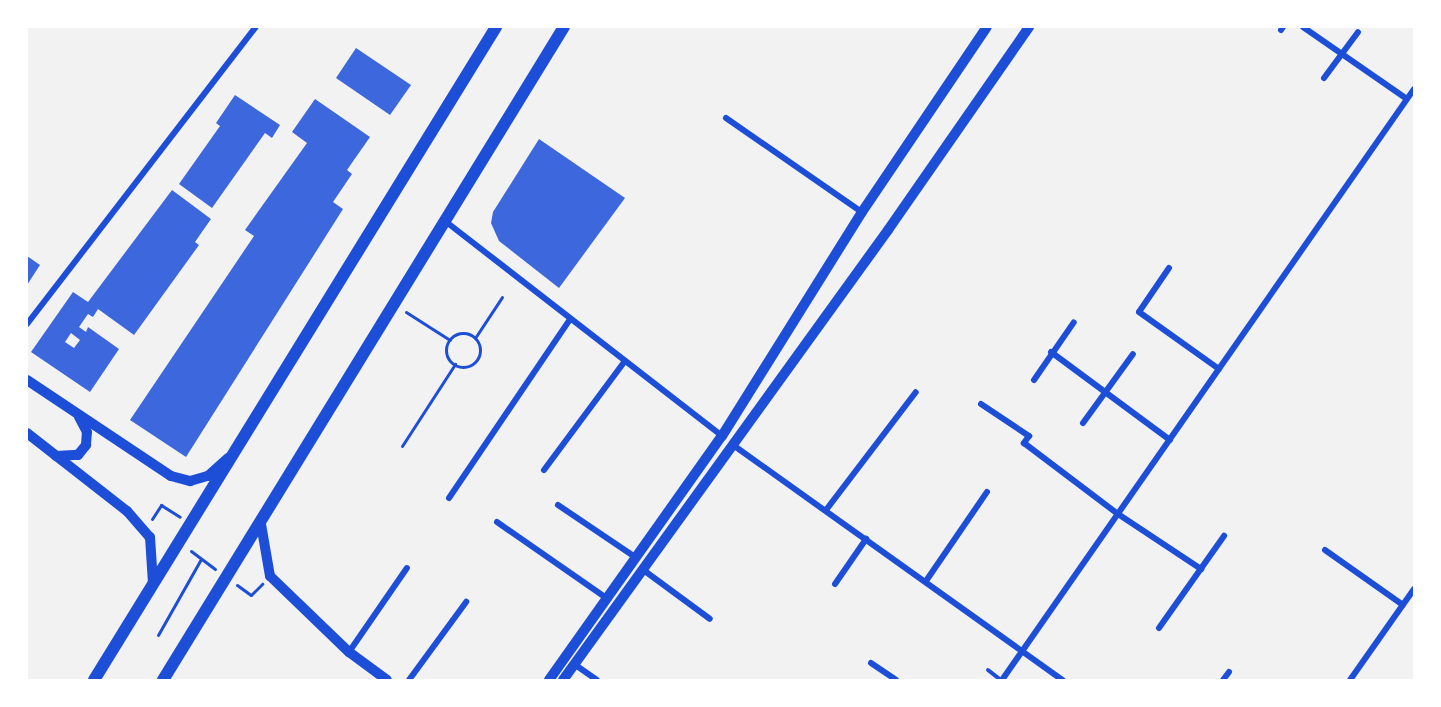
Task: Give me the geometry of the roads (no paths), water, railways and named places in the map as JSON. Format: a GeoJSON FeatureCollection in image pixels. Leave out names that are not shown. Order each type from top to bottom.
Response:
{"type":"FeatureCollection","features":[{"type":"Feature","properties":{"kind":"highway"},"geometry":{"type":"LineString","coordinates":[[94,680],[496,27]]}},
{"type":"Feature","properties":{"kind":"highway"},"geometry":{"type":"LineString","coordinates":[[163,680],[261,524],[564,27]]}},
{"type":"Feature","properties":{"kind":"main road"},"geometry":{"type":"LineString","coordinates":[[549,680],[605,597],[722,436],[862,212],[987,27]]}},
{"type":"Feature","properties":{"kind":"main road"},"geometry":{"type":"LineString","coordinates":[[563,680],[641,568],[733,445],[1029,27]]}},
{"type":"Feature","properties":{"kind":"main road"},"geometry":{"type":"LineString","coordinates":[[27,380],[171,476],[190,481],[208,476],[237,450]]}},
{"type":"Feature","properties":{"kind":"main road"},"geometry":{"type":"LineString","coordinates":[[56,456],[78,455],[86,445],[87,432],[75,412]]}},
{"type":"Feature","properties":{"kind":"main road"},"geometry":{"type":"LineString","coordinates":[[27,433],[127,512],[150,537],[153,586]]}},
{"type":"Feature","properties":{"kind":"main road"},"geometry":{"type":"LineString","coordinates":[[722,436],[733,445]]}},
{"type":"Feature","properties":{"kind":"main road"},"geometry":{"type":"LineString","coordinates":[[261,524],[270,576],[349,652],[387,680]]}},
{"type":"Feature","properties":{"kind":"street"},"geometry":{"type":"LineString","coordinates":[[27,324],[256,27]]}},
{"type":"Feature","properties":{"kind":"street"},"geometry":{"type":"LineString","coordinates":[[1303,27],[1407,99]]}},
{"type":"Feature","properties":{"kind":"street"},"geometry":{"type":"LineString","coordinates":[[1324,78],[1358,32]]}},
{"type":"Feature","properties":{"kind":"street"},"geometry":{"type":"LineString","coordinates":[[1002,680],[1414,90]]}},
{"type":"Feature","properties":{"kind":"street"},"geometry":{"type":"LineString","coordinates":[[726,118],[862,212]]}},
{"type":"Feature","properties":{"kind":"street"},"geometry":{"type":"LineString","coordinates":[[445,221],[722,436]]}},
{"type":"Feature","properties":{"kind":"street"},"geometry":{"type":"LineString","coordinates":[[1169,268],[1139,312],[1220,369]]}},
{"type":"Feature","properties":{"kind":"street"},"geometry":{"type":"LineString","coordinates":[[449,498],[570,319]]}},
{"type":"Feature","properties":{"kind":"street"},"geometry":{"type":"LineString","coordinates":[[1035,380],[1051,351],[1074,322]]}},
{"type":"Feature","properties":{"kind":"street"},"geometry":{"type":"LineString","coordinates":[[1051,351],[1170,440]]}},
{"type":"Feature","properties":{"kind":"street"},"geometry":{"type":"LineString","coordinates":[[1083,423],[1133,354]]}},
{"type":"Feature","properties":{"kind":"street"},"geometry":{"type":"LineString","coordinates":[[544,470],[625,361]]}},
{"type":"Feature","properties":{"kind":"street"},"geometry":{"type":"LineString","coordinates":[[826,510],[916,392]]}},
{"type":"Feature","properties":{"kind":"street"},"geometry":{"type":"LineString","coordinates":[[981,404],[1029,436],[1024,443],[1118,514],[1201,569]]}},
{"type":"Feature","properties":{"kind":"street"},"geometry":{"type":"LineString","coordinates":[[733,445],[1064,680]]}},
{"type":"Feature","properties":{"kind":"street"},"geometry":{"type":"LineString","coordinates":[[926,581],[987,492]]}},
{"type":"Feature","properties":{"kind":"street"},"geometry":{"type":"LineString","coordinates":[[558,506],[635,557]]}},
{"type":"Feature","properties":{"kind":"street"},"geometry":{"type":"LineString","coordinates":[[497,522],[605,597]]}},
{"type":"Feature","properties":{"kind":"street"},"geometry":{"type":"LineString","coordinates":[[1159,628],[1224,536]]}},
{"type":"Feature","properties":{"kind":"street"},"geometry":{"type":"LineString","coordinates":[[835,584],[866,539]]}},
{"type":"Feature","properties":{"kind":"street"},"geometry":{"type":"LineString","coordinates":[[1326,550],[1403,605]]}},
{"type":"Feature","properties":{"kind":"street"},"geometry":{"type":"LineString","coordinates":[[349,652],[407,568]]}},
{"type":"Feature","properties":{"kind":"street"},"geometry":{"type":"LineString","coordinates":[[641,568],[710,619]]}},
{"type":"Feature","properties":{"kind":"street"},"geometry":{"type":"LineString","coordinates":[[1350,680],[1414,589]]}},
{"type":"Feature","properties":{"kind":"street"},"geometry":{"type":"LineString","coordinates":[[409,680],[466,602]]}},
{"type":"Feature","properties":{"kind":"street"},"geometry":{"type":"LineString","coordinates":[[871,663],[896,680]]}},
{"type":"Feature","properties":{"kind":"street"},"geometry":{"type":"LineString","coordinates":[[574,664],[597,680]]}},
{"type":"Feature","properties":{"kind":"street"},"geometry":{"type":"LineString","coordinates":[[1223,680],[1229,672]]}},
{"type":"Feature","properties":{"kind":"lane"},"geometry":{"type":"LineString","coordinates":[[988,670],[1002,680]]}}]}
